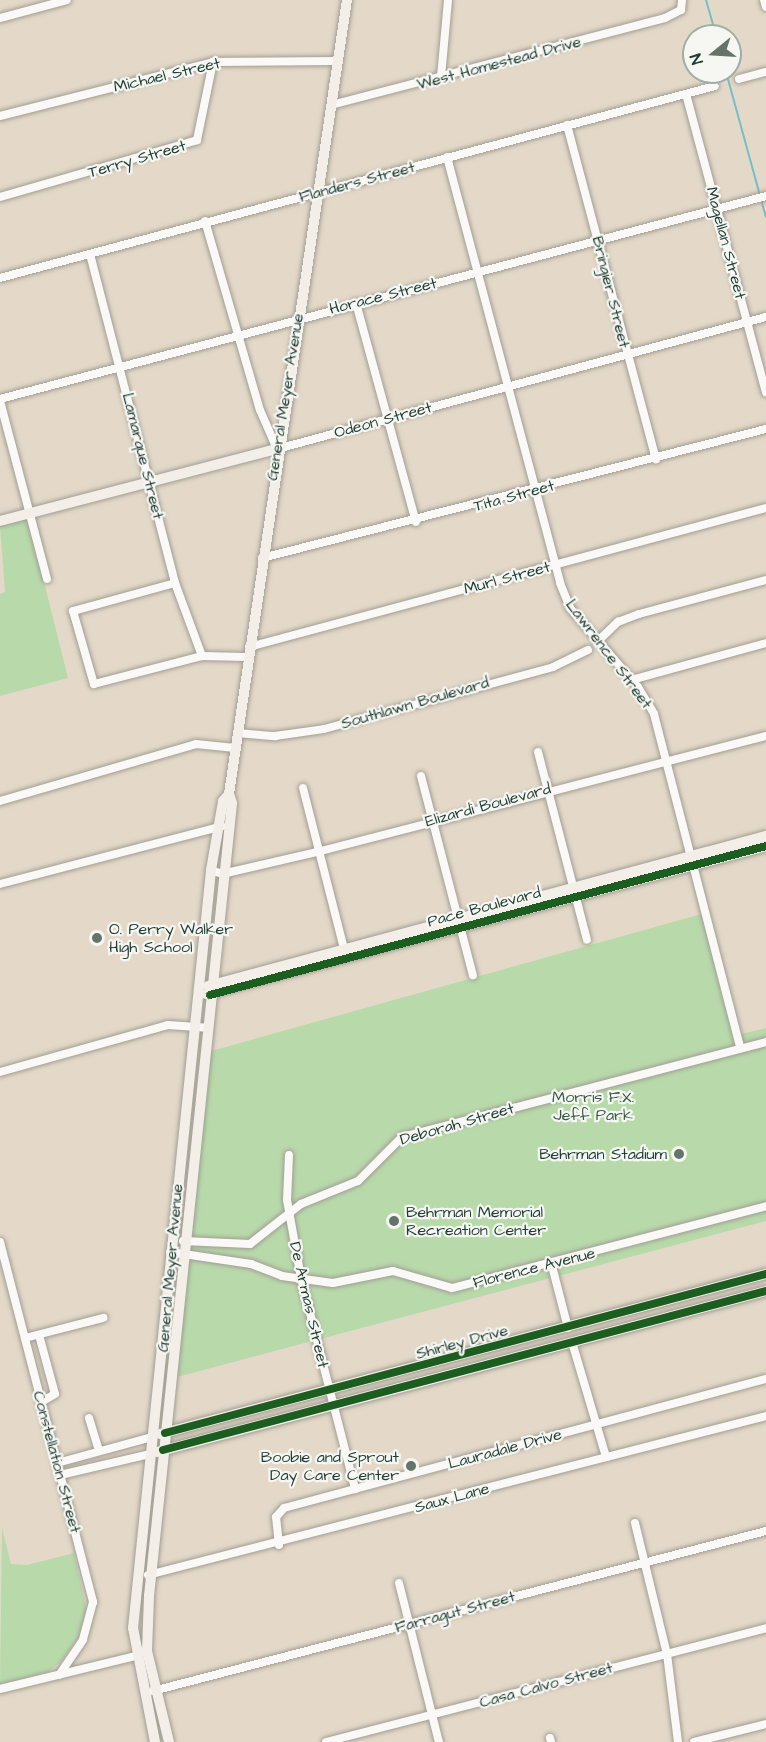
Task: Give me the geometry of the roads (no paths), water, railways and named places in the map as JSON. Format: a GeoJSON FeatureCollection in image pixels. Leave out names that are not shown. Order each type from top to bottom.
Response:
{"type":"FeatureCollection","features":[{"type":"Feature","properties":{"kind":"main road","name":"General Meyer Avenue"},"geometry":{"type":"LineString","coordinates":[[155,1742],[135,1656],[138,1576],[197,992],[211,870],[229,794],[277,448],[318,194],[346,0]]}},
{"type":"Feature","properties":{"kind":"main road","name":"Odeon Street"},"geometry":{"type":"LineString","coordinates":[[0,520],[277,448]]}},
{"type":"Feature","properties":{"kind":"main road","name":"General Meyer Avenue"},"geometry":{"type":"LineString","coordinates":[[169,1742],[147,1651],[151,1575],[211,989],[222,874],[223,826]]}},
{"type":"Feature","properties":{"kind":"main road","name":"Pace Boulevard"},"geometry":{"type":"LineString","coordinates":[[691,861],[766,836]]}},
{"type":"Feature","properties":{"kind":"main road","name":"Pace Boulevard"},"geometry":{"type":"LineString","coordinates":[[197,992],[691,861],[766,846]]}},
{"type":"Feature","properties":{"kind":"main road","name":"Shirley Drive"},"geometry":{"type":"LineString","coordinates":[[152,1437],[766,1274]]}},
{"type":"Feature","properties":{"kind":"main road","name":"Shirley Drive"},"geometry":{"type":"LineString","coordinates":[[150,1454],[766,1291]]}},
{"type":"Feature","properties":{"kind":"main road"},"geometry":{"type":"LineString","coordinates":[[568,1328],[572,1342]]}},
{"type":"Feature","properties":{"kind":"street"},"geometry":{"type":"LineString","coordinates":[[0,18],[67,0]]}},
{"type":"Feature","properties":{"kind":"street"},"geometry":{"type":"LineString","coordinates":[[441,77],[448,0]]}},
{"type":"Feature","properties":{"kind":"street","name":"West Homestead Drive"},"geometry":{"type":"LineString","coordinates":[[331,105],[665,18],[681,10],[682,0]]}},
{"type":"Feature","properties":{"kind":"street"},"geometry":{"type":"LineString","coordinates":[[764,0],[766,7]]}},
{"type":"Feature","properties":{"kind":"street","name":"Michael Street"},"geometry":{"type":"LineString","coordinates":[[0,116],[213,62],[337,61]]}},
{"type":"Feature","properties":{"kind":"street","name":"Terry Street"},"geometry":{"type":"LineString","coordinates":[[0,197],[197,140],[213,62]]}},
{"type":"Feature","properties":{"kind":"street"},"geometry":{"type":"LineString","coordinates":[[742,78],[766,72]]}},
{"type":"Feature","properties":{"kind":"street","name":"Flanders Street"},"geometry":{"type":"LineString","coordinates":[[0,278],[205,221],[318,194],[447,157],[715,86]]}},
{"type":"Feature","properties":{"kind":"street","name":"Magellan Street"},"geometry":{"type":"LineString","coordinates":[[686,94],[766,392]]}},
{"type":"Feature","properties":{"kind":"street","name":"Bringier Street"},"geometry":{"type":"LineString","coordinates":[[567,125],[656,459]]}},
{"type":"Feature","properties":{"kind":"street","name":"Lawrence Street"},"geometry":{"type":"LineString","coordinates":[[447,157],[555,565],[570,608],[630,680],[654,714],[740,1047]]}},
{"type":"Feature","properties":{"kind":"street","name":"Horace Street"},"geometry":{"type":"LineString","coordinates":[[0,400],[239,337],[297,318],[766,196]]}},
{"type":"Feature","properties":{"kind":"street"},"geometry":{"type":"LineString","coordinates":[[205,221],[239,337],[277,448]]}},
{"type":"Feature","properties":{"kind":"street","name":"Lamarque Street"},"geometry":{"type":"LineString","coordinates":[[90,254],[175,583],[202,656]]}},
{"type":"Feature","properties":{"kind":"street"},"geometry":{"type":"LineString","coordinates":[[356,303],[416,522]]}},
{"type":"Feature","properties":{"kind":"street","name":"Odeon Street"},"geometry":{"type":"LineString","coordinates":[[277,448],[766,317]]}},
{"type":"Feature","properties":{"kind":"street"},"geometry":{"type":"LineString","coordinates":[[0,400],[48,579]]}},
{"type":"Feature","properties":{"kind":"street","name":"Tita Street"},"geometry":{"type":"LineString","coordinates":[[261,559],[416,522],[766,429]]}},
{"type":"Feature","properties":{"kind":"street","name":"Murl Street"},"geometry":{"type":"LineString","coordinates":[[175,583],[74,611],[93,684],[202,656],[247,652],[766,508]]}},
{"type":"Feature","properties":{"kind":"street"},"geometry":{"type":"LineString","coordinates":[[598,641],[618,622],[639,614],[766,580]]}},
{"type":"Feature","properties":{"kind":"street"},"geometry":{"type":"LineString","coordinates":[[630,680],[766,643]]}},
{"type":"Feature","properties":{"kind":"street","name":"Southlawn Boulevard"},"geometry":{"type":"LineString","coordinates":[[237,733],[266,736],[324,729],[553,667],[588,650]]}},
{"type":"Feature","properties":{"kind":"street","name":"Elizardi Boulevard"},"geometry":{"type":"LineString","coordinates":[[222,874],[317,852],[432,819],[766,736]]}},
{"type":"Feature","properties":{"kind":"street"},"geometry":{"type":"LineString","coordinates":[[0,801],[184,747],[235,748]]}},
{"type":"Feature","properties":{"kind":"street"},"geometry":{"type":"LineString","coordinates":[[538,752],[587,940]]}},
{"type":"Feature","properties":{"kind":"street"},"geometry":{"type":"LineString","coordinates":[[421,776],[473,975]]}},
{"type":"Feature","properties":{"kind":"street"},"geometry":{"type":"LineString","coordinates":[[303,788],[317,852],[345,953]]}},
{"type":"Feature","properties":{"kind":"street"},"geometry":{"type":"LineString","coordinates":[[0,882],[223,826]]}},
{"type":"Feature","properties":{"kind":"street"},"geometry":{"type":"LineString","coordinates":[[211,870],[222,874]]}},
{"type":"Feature","properties":{"kind":"street"},"geometry":{"type":"LineString","coordinates":[[0,1072],[160,1027],[207,1028]]}},
{"type":"Feature","properties":{"kind":"street"},"geometry":{"type":"LineString","coordinates":[[740,1047],[766,1042]]}},
{"type":"Feature","properties":{"kind":"street","name":"Deborah Street"},"geometry":{"type":"LineString","coordinates":[[172,1239],[250,1244],[312,1198],[358,1181],[402,1137],[740,1047]]}},
{"type":"Feature","properties":{"kind":"street","name":"De Armas Street"},"geometry":{"type":"LineString","coordinates":[[289,1155],[289,1214],[301,1278],[356,1489]]}},
{"type":"Feature","properties":{"kind":"street","name":"Florence Avenue"},"geometry":{"type":"LineString","coordinates":[[170,1252],[301,1278],[347,1282],[393,1271],[452,1288],[552,1266],[766,1206]]}},
{"type":"Feature","properties":{"kind":"street","name":"Constellation Street"},"geometry":{"type":"LineString","coordinates":[[0,1242],[93,1602],[83,1640],[59,1675]]}},
{"type":"Feature","properties":{"kind":"street"},"geometry":{"type":"LineString","coordinates":[[552,1266],[568,1328]]}},
{"type":"Feature","properties":{"kind":"street"},"geometry":{"type":"LineString","coordinates":[[25,1338],[103,1318]]}},
{"type":"Feature","properties":{"kind":"street"},"geometry":{"type":"LineString","coordinates":[[39,1335],[55,1394],[41,1402]]}},
{"type":"Feature","properties":{"kind":"street"},"geometry":{"type":"LineString","coordinates":[[572,1342],[594,1426],[606,1457]]}},
{"type":"Feature","properties":{"kind":"street","name":"Lauradale Drive"},"geometry":{"type":"LineString","coordinates":[[279,1545],[278,1512],[766,1379]]}},
{"type":"Feature","properties":{"kind":"street","name":"Saux Lane"},"geometry":{"type":"LineString","coordinates":[[138,1576],[151,1575],[279,1545],[766,1416]]}},
{"type":"Feature","properties":{"kind":"street"},"geometry":{"type":"LineString","coordinates":[[89,1418],[99,1451]]}},
{"type":"Feature","properties":{"kind":"street","name":"Shirley Drive"},"geometry":{"type":"LineString","coordinates":[[57,1463],[152,1437]]}},
{"type":"Feature","properties":{"kind":"street","name":"Shirley Drive"},"geometry":{"type":"LineString","coordinates":[[60,1475],[150,1454]]}},
{"type":"Feature","properties":{"kind":"street"},"geometry":{"type":"LineString","coordinates":[[635,1523],[667,1654],[678,1742]]}},
{"type":"Feature","properties":{"kind":"street","name":"Farragut Street"},"geometry":{"type":"LineString","coordinates":[[143,1693],[766,1531]]}},
{"type":"Feature","properties":{"kind":"street"},"geometry":{"type":"LineString","coordinates":[[399,1583],[439,1742]]}},
{"type":"Feature","properties":{"kind":"street","name":"Casa Calvo Street"},"geometry":{"type":"LineString","coordinates":[[326,1742],[766,1628]]}},
{"type":"Feature","properties":{"kind":"street"},"geometry":{"type":"LineString","coordinates":[[0,1689],[135,1656]]}},
{"type":"Feature","properties":{"kind":"street"},"geometry":{"type":"LineString","coordinates":[[694,1742],[766,1724]]}},
{"type":"Feature","properties":{"kind":"waterway"},"geometry":{"type":"LineString","coordinates":[[706,0],[713,24]]}},
{"type":"Feature","properties":{"kind":"waterway"},"geometry":{"type":"LineString","coordinates":[[729,84],[766,217]]}},
{"type":"Feature","properties":{"kind":"place","name":"O. Perry Walker High School"},"geometry":{"type":"Point","coordinates":[97,938]}},
{"type":"Feature","properties":{"kind":"place","name":"Behrman Stadium"},"geometry":{"type":"Point","coordinates":[679,1154]}},
{"type":"Feature","properties":{"kind":"place","name":"Behrman Memorial Recreation Center"},"geometry":{"type":"Point","coordinates":[394,1221]}},
{"type":"Feature","properties":{"kind":"place","name":"Boobie and Sprout Day Care Center"},"geometry":{"type":"Point","coordinates":[411,1466]}},
{"type":"Feature","properties":{"kind":"park label","name":"Morris F.X. Jeff Park"},"geometry":{"type":"Point","coordinates":[593,1106]}}]}
